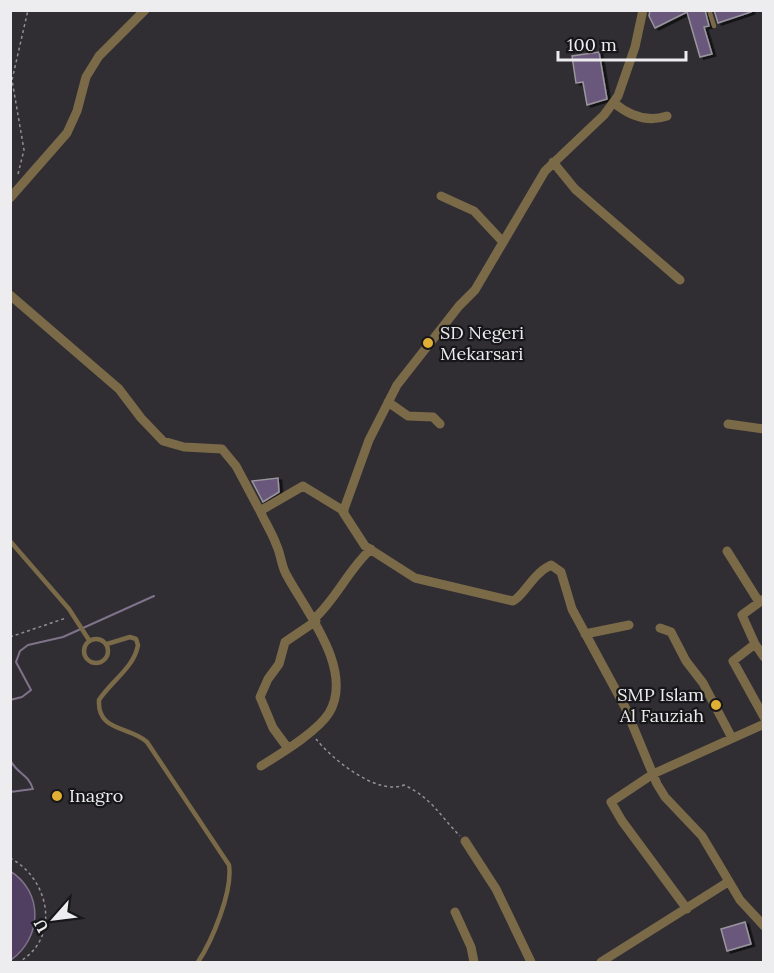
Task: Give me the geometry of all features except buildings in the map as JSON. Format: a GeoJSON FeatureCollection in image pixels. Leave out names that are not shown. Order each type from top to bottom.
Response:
{"type":"FeatureCollection","features":[{"type":"Feature","properties":{"kind":"street"},"geometry":{"type":"LineString","coordinates":[[12,196],[67,133],[77,111],[86,77],[99,56],[145,10]]}},
{"type":"Feature","properties":{"kind":"street"},"geometry":{"type":"LineString","coordinates":[[344,511],[369,440],[405,374],[459,306],[475,290],[513,228],[538,181],[553,162],[614,103],[635,47],[643,10]]}},
{"type":"Feature","properties":{"kind":"street"},"geometry":{"type":"LineString","coordinates":[[614,103],[629,114],[647,120],[668,116]]}},
{"type":"Feature","properties":{"kind":"street"},"geometry":{"type":"LineString","coordinates":[[553,162],[575,189],[680,280]]}},
{"type":"Feature","properties":{"kind":"street"},"geometry":{"type":"LineString","coordinates":[[441,196],[474,211],[503,242]]}},
{"type":"Feature","properties":{"kind":"street"},"geometry":{"type":"LineString","coordinates":[[10,295],[118,388],[163,441],[184,447],[222,449],[245,482],[277,546],[288,577],[315,620],[333,670],[335,695],[328,715],[310,731],[261,766]]}},
{"type":"Feature","properties":{"kind":"street"},"geometry":{"type":"LineString","coordinates":[[388,402],[408,416],[433,417],[440,424]]}},
{"type":"Feature","properties":{"kind":"street"},"geometry":{"type":"LineString","coordinates":[[728,424],[764,429]]}},
{"type":"Feature","properties":{"kind":"street"},"geometry":{"type":"LineString","coordinates":[[260,512],[303,486],[344,511],[359,539],[415,578],[513,601],[518,599],[530,580],[540,572],[551,566],[556,567],[561,572],[572,609],[625,707],[665,797],[702,836],[740,900],[764,926]]}},
{"type":"Feature","properties":{"kind":"street"},"geometry":{"type":"LineString","coordinates":[[287,747],[273,728],[260,698],[268,679],[279,664],[285,642],[315,620],[333,599],[352,568],[371,549]]}},
{"type":"Feature","properties":{"kind":"street"},"geometry":{"type":"LineString","coordinates":[[727,551],[761,601],[742,615],[755,645],[764,657]]}},
{"type":"Feature","properties":{"kind":"street"},"geometry":{"type":"LineString","coordinates":[[585,634],[629,625]]}},
{"type":"Feature","properties":{"kind":"street"},"geometry":{"type":"LineString","coordinates":[[660,627],[670,632],[703,683],[732,738]]}},
{"type":"Feature","properties":{"kind":"street"},"geometry":{"type":"LineString","coordinates":[[755,645],[733,661],[764,717]]}},
{"type":"Feature","properties":{"kind":"street"},"geometry":{"type":"LineString","coordinates":[[687,909],[622,821],[611,802],[653,774],[764,724]]}},
{"type":"Feature","properties":{"kind":"street"},"geometry":{"type":"LineString","coordinates":[[465,841],[496,889],[531,963]]}},
{"type":"Feature","properties":{"kind":"street"},"geometry":{"type":"LineString","coordinates":[[601,963],[728,882]]}},
{"type":"Feature","properties":{"kind":"street"},"geometry":{"type":"LineString","coordinates":[[455,912],[471,947],[474,963]]}},
{"type":"Feature","properties":{"kind":"lane"},"geometry":{"type":"LineString","coordinates":[[709,10],[714,26]]}},
{"type":"Feature","properties":{"kind":"lane"},"geometry":{"type":"LineString","coordinates":[[10,541],[77,621],[88,638]]}},
{"type":"Feature","properties":{"kind":"lane"},"geometry":{"type":"LineString","coordinates":[[88,638],[96,638],[106,644],[129,637],[136,639],[138,645],[135,659],[106,688],[99,700],[102,715],[114,728],[133,732],[147,742],[229,865],[230,883],[206,950],[198,963]]}},
{"type":"Feature","properties":{"kind":"lane"},"geometry":{"type":"LineString","coordinates":[[88,638],[85,645],[85,658],[96,664],[107,657],[106,644]]}},
{"type":"Feature","properties":{"kind":"path"},"geometry":{"type":"LineString","coordinates":[[12,196],[24,150],[12,80],[28,10]]}},
{"type":"Feature","properties":{"kind":"path"},"geometry":{"type":"LineString","coordinates":[[10,638],[72,615]]}},
{"type":"Feature","properties":{"kind":"path"},"geometry":{"type":"LineString","coordinates":[[310,731],[328,754],[352,772],[393,788],[404,785],[423,796],[436,806],[465,841]]}},
{"type":"Feature","properties":{"kind":"path"},"geometry":{"type":"LineString","coordinates":[[10,858],[29,870],[39,886],[47,919],[34,950],[18,963]]}},
{"type":"Feature","properties":{"kind":"shaded area"},"geometry":{"type":"Polygon","coordinates":[[[10,871],[29,891],[35,915],[29,940],[11,960],[10,871]]]}},
{"type":"Feature","properties":{"kind":"waterway"},"geometry":{"type":"LineString","coordinates":[[10,700],[22,697],[31,690],[16,662],[20,651],[28,645],[63,637],[154,596]]}},
{"type":"Feature","properties":{"kind":"waterway"},"geometry":{"type":"LineString","coordinates":[[10,759],[33,789],[10,792]]}},
{"type":"Feature","properties":{"kind":"place","name":"SD Negeri Mekarsari"},"geometry":{"type":"Point","coordinates":[428,343]}},
{"type":"Feature","properties":{"kind":"place","name":"SMP Islam Al Fauziah"},"geometry":{"type":"Point","coordinates":[716,705]}},
{"type":"Feature","properties":{"kind":"place","name":"Inagro"},"geometry":{"type":"Point","coordinates":[57,796]}}]}
